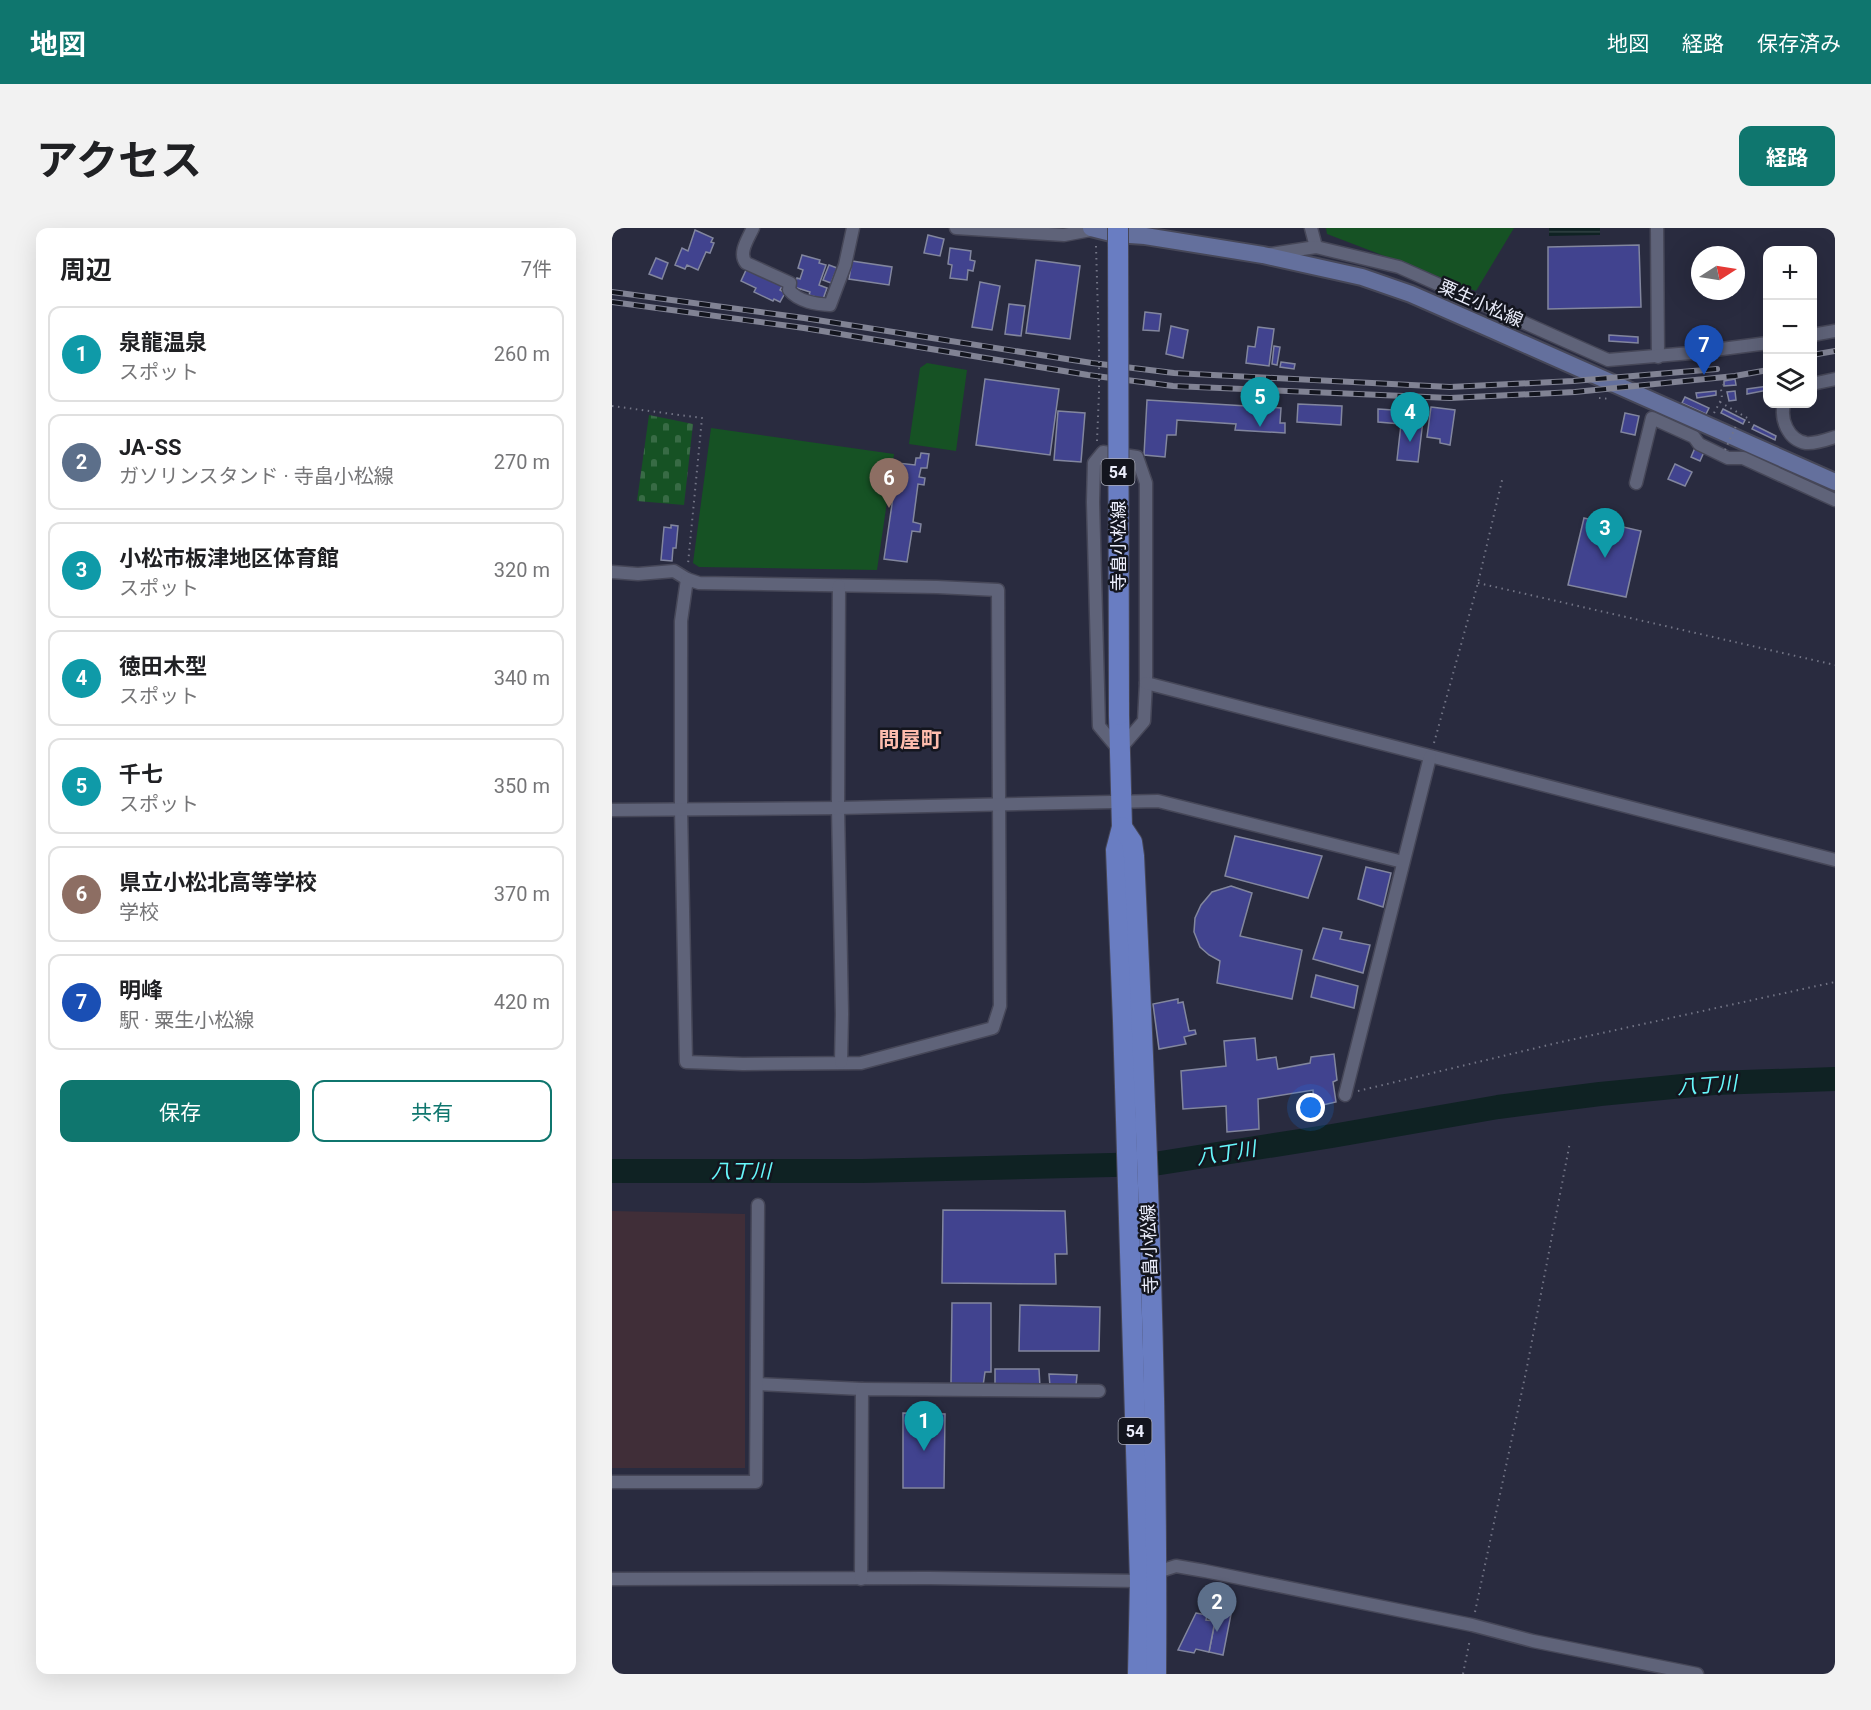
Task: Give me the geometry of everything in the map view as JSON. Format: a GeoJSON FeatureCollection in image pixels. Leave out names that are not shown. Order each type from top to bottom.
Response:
{"type":"FeatureCollection","features":[{"type":"Feature","properties":{"kind":"main road","name":"粟生小松線"},"geometry":{"type":"LineString","coordinates":[[1094,228],[1115,234],[1145,232],[1362,277],[1411,294],[1835,482]]}},
{"type":"Feature","properties":{"kind":"main road","name":"寺畠小松線"},"geometry":{"type":"LineString","coordinates":[[1118,228],[1119,750],[1122,827],[1132,843],[1134,856],[1130,1280],[1156,1674]]}},
{"type":"Feature","properties":{"kind":"main road","name":"寺畠小松線"},"geometry":{"type":"LineString","coordinates":[[1132,1021],[1151,1280],[1148,1577],[1137,1674]]}},
{"type":"Feature","properties":{"kind":"street"},"geometry":{"type":"LineString","coordinates":[[753,228],[742,252],[742,259],[746,263],[790,283],[789,290],[798,298],[830,305],[844,265],[853,228]]}},
{"type":"Feature","properties":{"kind":"street"},"geometry":{"type":"LineString","coordinates":[[956,228],[1064,235],[1094,228]]}},
{"type":"Feature","properties":{"kind":"street"},"geometry":{"type":"LineString","coordinates":[[1311,228],[1316,247]]}},
{"type":"Feature","properties":{"kind":"street"},"geometry":{"type":"LineString","coordinates":[[1657,228],[1658,357]]}},
{"type":"Feature","properties":{"kind":"street"},"geometry":{"type":"LineString","coordinates":[[1263,255],[1316,247],[1399,267],[1608,360],[1658,357],[1763,344]]}},
{"type":"Feature","properties":{"kind":"street"},"geometry":{"type":"LineString","coordinates":[[1817,334],[1835,331]]}},
{"type":"Feature","properties":{"kind":"street"},"geometry":{"type":"LineString","coordinates":[[1817,383],[1835,379]]}},
{"type":"Feature","properties":{"kind":"street"},"geometry":{"type":"LineString","coordinates":[[1783,408],[1784,421],[1788,431],[1796,439],[1805,443],[1835,437]]}},
{"type":"Feature","properties":{"kind":"street"},"geometry":{"type":"LineString","coordinates":[[1636,483],[1652,418],[1694,437],[1699,444],[1728,458],[1743,458],[1835,500]]}},
{"type":"Feature","properties":{"kind":"street"},"geometry":{"type":"LineString","coordinates":[[1103,453],[1137,457],[1146,483],[1146,683],[1144,722],[1119,750],[1099,726],[1094,463],[1103,453]]}},
{"type":"Feature","properties":{"kind":"street"},"geometry":{"type":"LineString","coordinates":[[612,572],[638,574],[674,571],[699,583],[998,590],[1000,1006],[993,1028],[861,1063],[686,1062],[681,809],[681,621],[687,579]]}},
{"type":"Feature","properties":{"kind":"street"},"geometry":{"type":"LineString","coordinates":[[839,586],[838,808],[841,1062]]}},
{"type":"Feature","properties":{"kind":"street"},"geometry":{"type":"LineString","coordinates":[[1146,683],[1835,860]]}},
{"type":"Feature","properties":{"kind":"street"},"geometry":{"type":"LineString","coordinates":[[1345,1095],[1430,757]]}},
{"type":"Feature","properties":{"kind":"street"},"geometry":{"type":"LineString","coordinates":[[612,810],[1158,801],[1403,862]]}},
{"type":"Feature","properties":{"kind":"street"},"geometry":{"type":"LineString","coordinates":[[612,1482],[756,1482],[758,1205]]}},
{"type":"Feature","properties":{"kind":"street"},"geometry":{"type":"LineString","coordinates":[[758,1384],[862,1389],[1099,1391]]}},
{"type":"Feature","properties":{"kind":"street"},"geometry":{"type":"LineString","coordinates":[[861,1579],[862,1389]]}},
{"type":"Feature","properties":{"kind":"street"},"geometry":{"type":"LineString","coordinates":[[612,1579],[1148,1577],[1176,1566],[1472,1625],[1533,1641],[1697,1674]]}},
{"type":"Feature","properties":{"kind":"path"},"geometry":{"type":"LineString","coordinates":[[1094,228],[1098,307],[1099,433]]}},
{"type":"Feature","properties":{"kind":"path"},"geometry":{"type":"LineString","coordinates":[[1714,413],[1722,398],[1721,389],[1724,384]]}},
{"type":"Feature","properties":{"kind":"path"},"geometry":{"type":"LineString","coordinates":[[612,406],[702,418],[687,579]]}},
{"type":"Feature","properties":{"kind":"path"},"geometry":{"type":"LineString","coordinates":[[1725,450],[1736,426]]}},
{"type":"Feature","properties":{"kind":"path"},"geometry":{"type":"LineString","coordinates":[[1430,757],[1478,583],[1503,476]]}},
{"type":"Feature","properties":{"kind":"path"},"geometry":{"type":"LineString","coordinates":[[1478,583],[1835,666]]}},
{"type":"Feature","properties":{"kind":"path"},"geometry":{"type":"LineString","coordinates":[[1345,1095],[1561,1041],[1835,982]]}},
{"type":"Feature","properties":{"kind":"path"},"geometry":{"type":"LineString","coordinates":[[1463,1674],[1526,1372],[1570,1142]]}},
{"type":"Feature","properties":{"kind":"shaded area"},"geometry":{"type":"Polygon","coordinates":[[[1549,228],[1600,228],[1600,235],[1549,236],[1549,228]]]}},
{"type":"Feature","properties":{"kind":"shaded area"},"geometry":{"type":"Polygon","coordinates":[[[612,1211],[745,1214],[745,1468],[612,1468],[612,1211]]]}},
{"type":"Feature","properties":{"kind":"green space"},"geometry":{"type":"Polygon","coordinates":[[[1326,228],[1514,228],[1476,291],[1327,234],[1326,228]]]}},
{"type":"Feature","properties":{"kind":"green space"},"geometry":{"type":"Polygon","coordinates":[[[927,363],[967,370],[956,451],[909,444],[920,368],[927,363]]]}},
{"type":"Feature","properties":{"kind":"green space"},"geometry":{"type":"Polygon","coordinates":[[[649,415],[693,424],[684,505],[637,501],[649,415]]]}},
{"type":"Feature","properties":{"kind":"green space"},"geometry":{"type":"Polygon","coordinates":[[[711,428],[894,454],[877,570],[699,567],[693,563],[711,428]]]}},
{"type":"Feature","properties":{"kind":"building"},"geometry":{"type":"Polygon","coordinates":[[[695,230],[713,238],[711,242],[714,243],[710,253],[706,252],[698,270],[687,265],[685,269],[675,265],[682,248],[688,251],[695,230]]]}},
{"type":"Feature","properties":{"kind":"building"},"geometry":{"type":"Polygon","coordinates":[[[928,235],[944,239],[940,256],[924,253],[928,235]]]}},
{"type":"Feature","properties":{"kind":"building"},"geometry":{"type":"Polygon","coordinates":[[[1639,245],[1641,307],[1548,309],[1548,247],[1639,245]]]}},
{"type":"Feature","properties":{"kind":"building"},"geometry":{"type":"Polygon","coordinates":[[[950,248],[971,251],[970,260],[975,261],[973,271],[968,270],[967,280],[950,278],[952,265],[948,264],[950,248]]]}},
{"type":"Feature","properties":{"kind":"building"},"geometry":{"type":"Polygon","coordinates":[[[802,255],[820,260],[819,263],[826,265],[819,285],[827,288],[823,299],[794,287],[803,270],[798,268],[802,255]]]}},
{"type":"Feature","properties":{"kind":"building"},"geometry":{"type":"Polygon","coordinates":[[[656,258],[668,263],[662,279],[649,274],[656,258]]]}},
{"type":"Feature","properties":{"kind":"building"},"geometry":{"type":"Polygon","coordinates":[[[1036,260],[1080,266],[1070,339],[1026,333],[1036,260]]]}},
{"type":"Feature","properties":{"kind":"building"},"geometry":{"type":"Polygon","coordinates":[[[852,261],[892,267],[889,285],[849,279],[852,261]]]}},
{"type":"Feature","properties":{"kind":"building"},"geometry":{"type":"Polygon","coordinates":[[[829,265],[837,268],[831,283],[823,280],[829,265]]]}},
{"type":"Feature","properties":{"kind":"building"},"geometry":{"type":"Polygon","coordinates":[[[747,268],[783,285],[780,290],[785,293],[780,302],[754,292],[756,288],[741,281],[747,268]]]}},
{"type":"Feature","properties":{"kind":"building"},"geometry":{"type":"Polygon","coordinates":[[[980,282],[1000,286],[992,330],[972,327],[980,282]]]}},
{"type":"Feature","properties":{"kind":"building"},"geometry":{"type":"Polygon","coordinates":[[[1009,304],[1025,306],[1021,336],[1005,334],[1009,304]]]}},
{"type":"Feature","properties":{"kind":"building"},"geometry":{"type":"Polygon","coordinates":[[[1145,312],[1161,314],[1159,331],[1143,330],[1145,312]]]}},
{"type":"Feature","properties":{"kind":"building"},"geometry":{"type":"Polygon","coordinates":[[[1171,326],[1188,330],[1183,358],[1166,354],[1171,326]]]}},
{"type":"Feature","properties":{"kind":"building"},"geometry":{"type":"Polygon","coordinates":[[[1258,327],[1274,329],[1269,366],[1246,363],[1248,346],[1255,347],[1258,327]]]}},
{"type":"Feature","properties":{"kind":"building"},"geometry":{"type":"Polygon","coordinates":[[[1609,335],[1638,337],[1638,343],[1609,341],[1609,335]]]}},
{"type":"Feature","properties":{"kind":"building"},"geometry":{"type":"Polygon","coordinates":[[[1274,346],[1280,347],[1277,365],[1272,364],[1274,346]]]}},
{"type":"Feature","properties":{"kind":"building"},"geometry":{"type":"Polygon","coordinates":[[[1281,362],[1295,364],[1294,369],[1280,367],[1281,362]]]}},
{"type":"Feature","properties":{"kind":"building"},"geometry":{"type":"Polygon","coordinates":[[[985,379],[1059,389],[1050,455],[976,445],[985,379]]]}},
{"type":"Feature","properties":{"kind":"building"},"geometry":{"type":"Polygon","coordinates":[[[1735,379],[1736,385],[1724,386],[1724,381],[1735,379]]]}},
{"type":"Feature","properties":{"kind":"building"},"geometry":{"type":"Polygon","coordinates":[[[1763,387],[1763,391],[1747,394],[1747,389],[1763,387]]]}},
{"type":"Feature","properties":{"kind":"building"},"geometry":{"type":"Polygon","coordinates":[[[1716,391],[1716,395],[1697,398],[1696,393],[1716,391]]]}},
{"type":"Feature","properties":{"kind":"building"},"geometry":{"type":"Polygon","coordinates":[[[1735,391],[1736,400],[1729,401],[1727,392],[1735,391]]]}},
{"type":"Feature","properties":{"kind":"building"},"geometry":{"type":"Polygon","coordinates":[[[1685,397],[1709,408],[1706,414],[1682,403],[1685,397]]]}},
{"type":"Feature","properties":{"kind":"building"},"geometry":{"type":"Polygon","coordinates":[[[1147,400],[1281,408],[1280,423],[1285,423],[1285,433],[1235,430],[1236,424],[1177,420],[1176,435],[1167,435],[1165,457],[1144,455],[1147,400]]]}},
{"type":"Feature","properties":{"kind":"building"},"geometry":{"type":"Polygon","coordinates":[[[1298,404],[1342,406],[1341,425],[1297,422],[1298,404]]]}},
{"type":"Feature","properties":{"kind":"building"},"geometry":{"type":"Polygon","coordinates":[[[1431,407],[1455,410],[1450,445],[1440,443],[1440,439],[1427,437],[1431,407]]]}},
{"type":"Feature","properties":{"kind":"building"},"geometry":{"type":"Polygon","coordinates":[[[1378,409],[1424,412],[1418,462],[1397,460],[1401,424],[1378,422],[1378,409]]]}},
{"type":"Feature","properties":{"kind":"building"},"geometry":{"type":"Polygon","coordinates":[[[1723,409],[1745,420],[1743,424],[1721,413],[1723,409]]]}},
{"type":"Feature","properties":{"kind":"building"},"geometry":{"type":"Polygon","coordinates":[[[1058,411],[1085,413],[1081,462],[1054,460],[1058,411]]]}},
{"type":"Feature","properties":{"kind":"building"},"geometry":{"type":"Polygon","coordinates":[[[1625,413],[1639,416],[1635,435],[1621,432],[1625,413]]]}},
{"type":"Feature","properties":{"kind":"building"},"geometry":{"type":"Polygon","coordinates":[[[1754,425],[1776,436],[1775,440],[1752,429],[1754,425]]]}},
{"type":"Feature","properties":{"kind":"building"},"geometry":{"type":"Polygon","coordinates":[[[1695,448],[1704,452],[1700,461],[1691,457],[1695,448]]]}},
{"type":"Feature","properties":{"kind":"building"},"geometry":{"type":"Polygon","coordinates":[[[921,453],[929,454],[927,468],[921,468],[919,477],[925,478],[924,485],[918,484],[913,522],[921,524],[920,532],[912,531],[907,562],[884,559],[898,463],[915,465],[916,458],[920,458],[921,453]]]}},
{"type":"Feature","properties":{"kind":"building"},"geometry":{"type":"Polygon","coordinates":[[[1675,464],[1692,472],[1685,486],[1668,479],[1675,464]]]}},
{"type":"Feature","properties":{"kind":"building"},"geometry":{"type":"Polygon","coordinates":[[[1584,518],[1641,531],[1626,597],[1568,585],[1584,518]]]}},
{"type":"Feature","properties":{"kind":"building"},"geometry":{"type":"Polygon","coordinates":[[[671,525],[678,526],[676,548],[673,548],[672,561],[661,560],[664,527],[671,528],[671,525]]]}},
{"type":"Feature","properties":{"kind":"building"},"geometry":{"type":"Polygon","coordinates":[[[1235,836],[1322,856],[1308,898],[1225,876],[1235,836]]]}},
{"type":"Feature","properties":{"kind":"building"},"geometry":{"type":"Polygon","coordinates":[[[1366,867],[1391,873],[1383,907],[1358,899],[1366,867]]]}},
{"type":"Feature","properties":{"kind":"building"},"geometry":{"type":"Polygon","coordinates":[[[1231,886],[1252,893],[1240,936],[1302,950],[1292,999],[1217,983],[1220,961],[1200,947],[1194,932],[1195,918],[1201,905],[1212,892],[1231,886]]]}},
{"type":"Feature","properties":{"kind":"building"},"geometry":{"type":"Polygon","coordinates":[[[1323,928],[1342,932],[1340,939],[1370,945],[1363,973],[1313,959],[1323,928]]]}},
{"type":"Feature","properties":{"kind":"building"},"geometry":{"type":"Polygon","coordinates":[[[1316,975],[1358,986],[1354,1008],[1311,997],[1316,975]]]}},
{"type":"Feature","properties":{"kind":"building"},"geometry":{"type":"Polygon","coordinates":[[[1178,999],[1178,1003],[1183,1002],[1189,1031],[1195,1030],[1196,1034],[1184,1037],[1186,1044],[1159,1049],[1153,1004],[1178,999]]]}},
{"type":"Feature","properties":{"kind":"building"},"geometry":{"type":"Polygon","coordinates":[[[1255,1038],[1257,1060],[1276,1057],[1278,1069],[1310,1063],[1311,1057],[1334,1054],[1337,1080],[1333,1082],[1336,1102],[1314,1107],[1313,1090],[1258,1099],[1259,1129],[1227,1132],[1226,1106],[1183,1109],[1181,1071],[1226,1066],[1224,1041],[1255,1038]]]}},
{"type":"Feature","properties":{"kind":"building"},"geometry":{"type":"Polygon","coordinates":[[[943,1210],[1065,1211],[1067,1254],[1055,1254],[1056,1284],[942,1283],[943,1210]]]}},
{"type":"Feature","properties":{"kind":"building"},"geometry":{"type":"Polygon","coordinates":[[[952,1303],[991,1303],[991,1372],[985,1372],[983,1386],[951,1385],[952,1303]]]}},
{"type":"Feature","properties":{"kind":"building"},"geometry":{"type":"Polygon","coordinates":[[[1020,1305],[1100,1307],[1099,1351],[1019,1351],[1020,1305]]]}},
{"type":"Feature","properties":{"kind":"building"},"geometry":{"type":"Polygon","coordinates":[[[995,1369],[1039,1369],[1040,1387],[995,1387],[995,1369]]]}},
{"type":"Feature","properties":{"kind":"building"},"geometry":{"type":"Polygon","coordinates":[[[1049,1374],[1077,1375],[1076,1386],[1050,1386],[1049,1374]]]}},
{"type":"Feature","properties":{"kind":"building"},"geometry":{"type":"Polygon","coordinates":[[[903,1413],[945,1414],[944,1488],[903,1488],[903,1413]]]}},
{"type":"Feature","properties":{"kind":"building"},"geometry":{"type":"Polygon","coordinates":[[[1218,1606],[1232,1609],[1223,1655],[1209,1652],[1218,1606]]]}},
{"type":"Feature","properties":{"kind":"building"},"geometry":{"type":"Polygon","coordinates":[[[1196,1613],[1207,1615],[1206,1620],[1215,1621],[1209,1652],[1196,1649],[1194,1653],[1178,1650],[1196,1613]]]}},
{"type":"Feature","properties":{"kind":"waterway","name":"八丁川"},"geometry":{"type":"LineString","coordinates":[[612,1171],[863,1171],[1154,1164],[1498,1107],[1600,1094],[1714,1083],[1835,1079]]}},
{"type":"Feature","properties":{"kind":"railway"},"geometry":{"type":"LineString","coordinates":[[612,292],[1174,373],[1450,387],[1573,381],[1717,369]]}},
{"type":"Feature","properties":{"kind":"railway"},"geometry":{"type":"LineString","coordinates":[[612,302],[804,328],[1088,375],[1173,386],[1450,398],[1575,392],[1735,376],[1763,371]]}},
{"type":"Feature","properties":{"kind":"railway"},"geometry":{"type":"LineString","coordinates":[[1817,354],[1835,351]]}},
{"type":"Feature","properties":{"kind":"place","name":"明峰"},"geometry":{"type":"Point","coordinates":[1704,375]}},
{"type":"Feature","properties":{"kind":"place","name":"千七"},"geometry":{"type":"Point","coordinates":[1260,427]}},
{"type":"Feature","properties":{"kind":"place","name":"徳田木型"},"geometry":{"type":"Point","coordinates":[1410,442]}},
{"type":"Feature","properties":{"kind":"place","name":"県立小松北高等学校"},"geometry":{"type":"Point","coordinates":[889,508]}},
{"type":"Feature","properties":{"kind":"place","name":"小松市板津地区体育館"},"geometry":{"type":"Point","coordinates":[1605,558]}},
{"type":"Feature","properties":{"kind":"place","name":"泉龍温泉"},"geometry":{"type":"Point","coordinates":[924,1451]}},
{"type":"Feature","properties":{"kind":"place","name":"JA-SS"},"geometry":{"type":"Point","coordinates":[1217,1632]}},
{"type":"Feature","properties":{"kind":"district","name":"問屋町"},"geometry":{"type":"Point","coordinates":[910,740]}}]}
